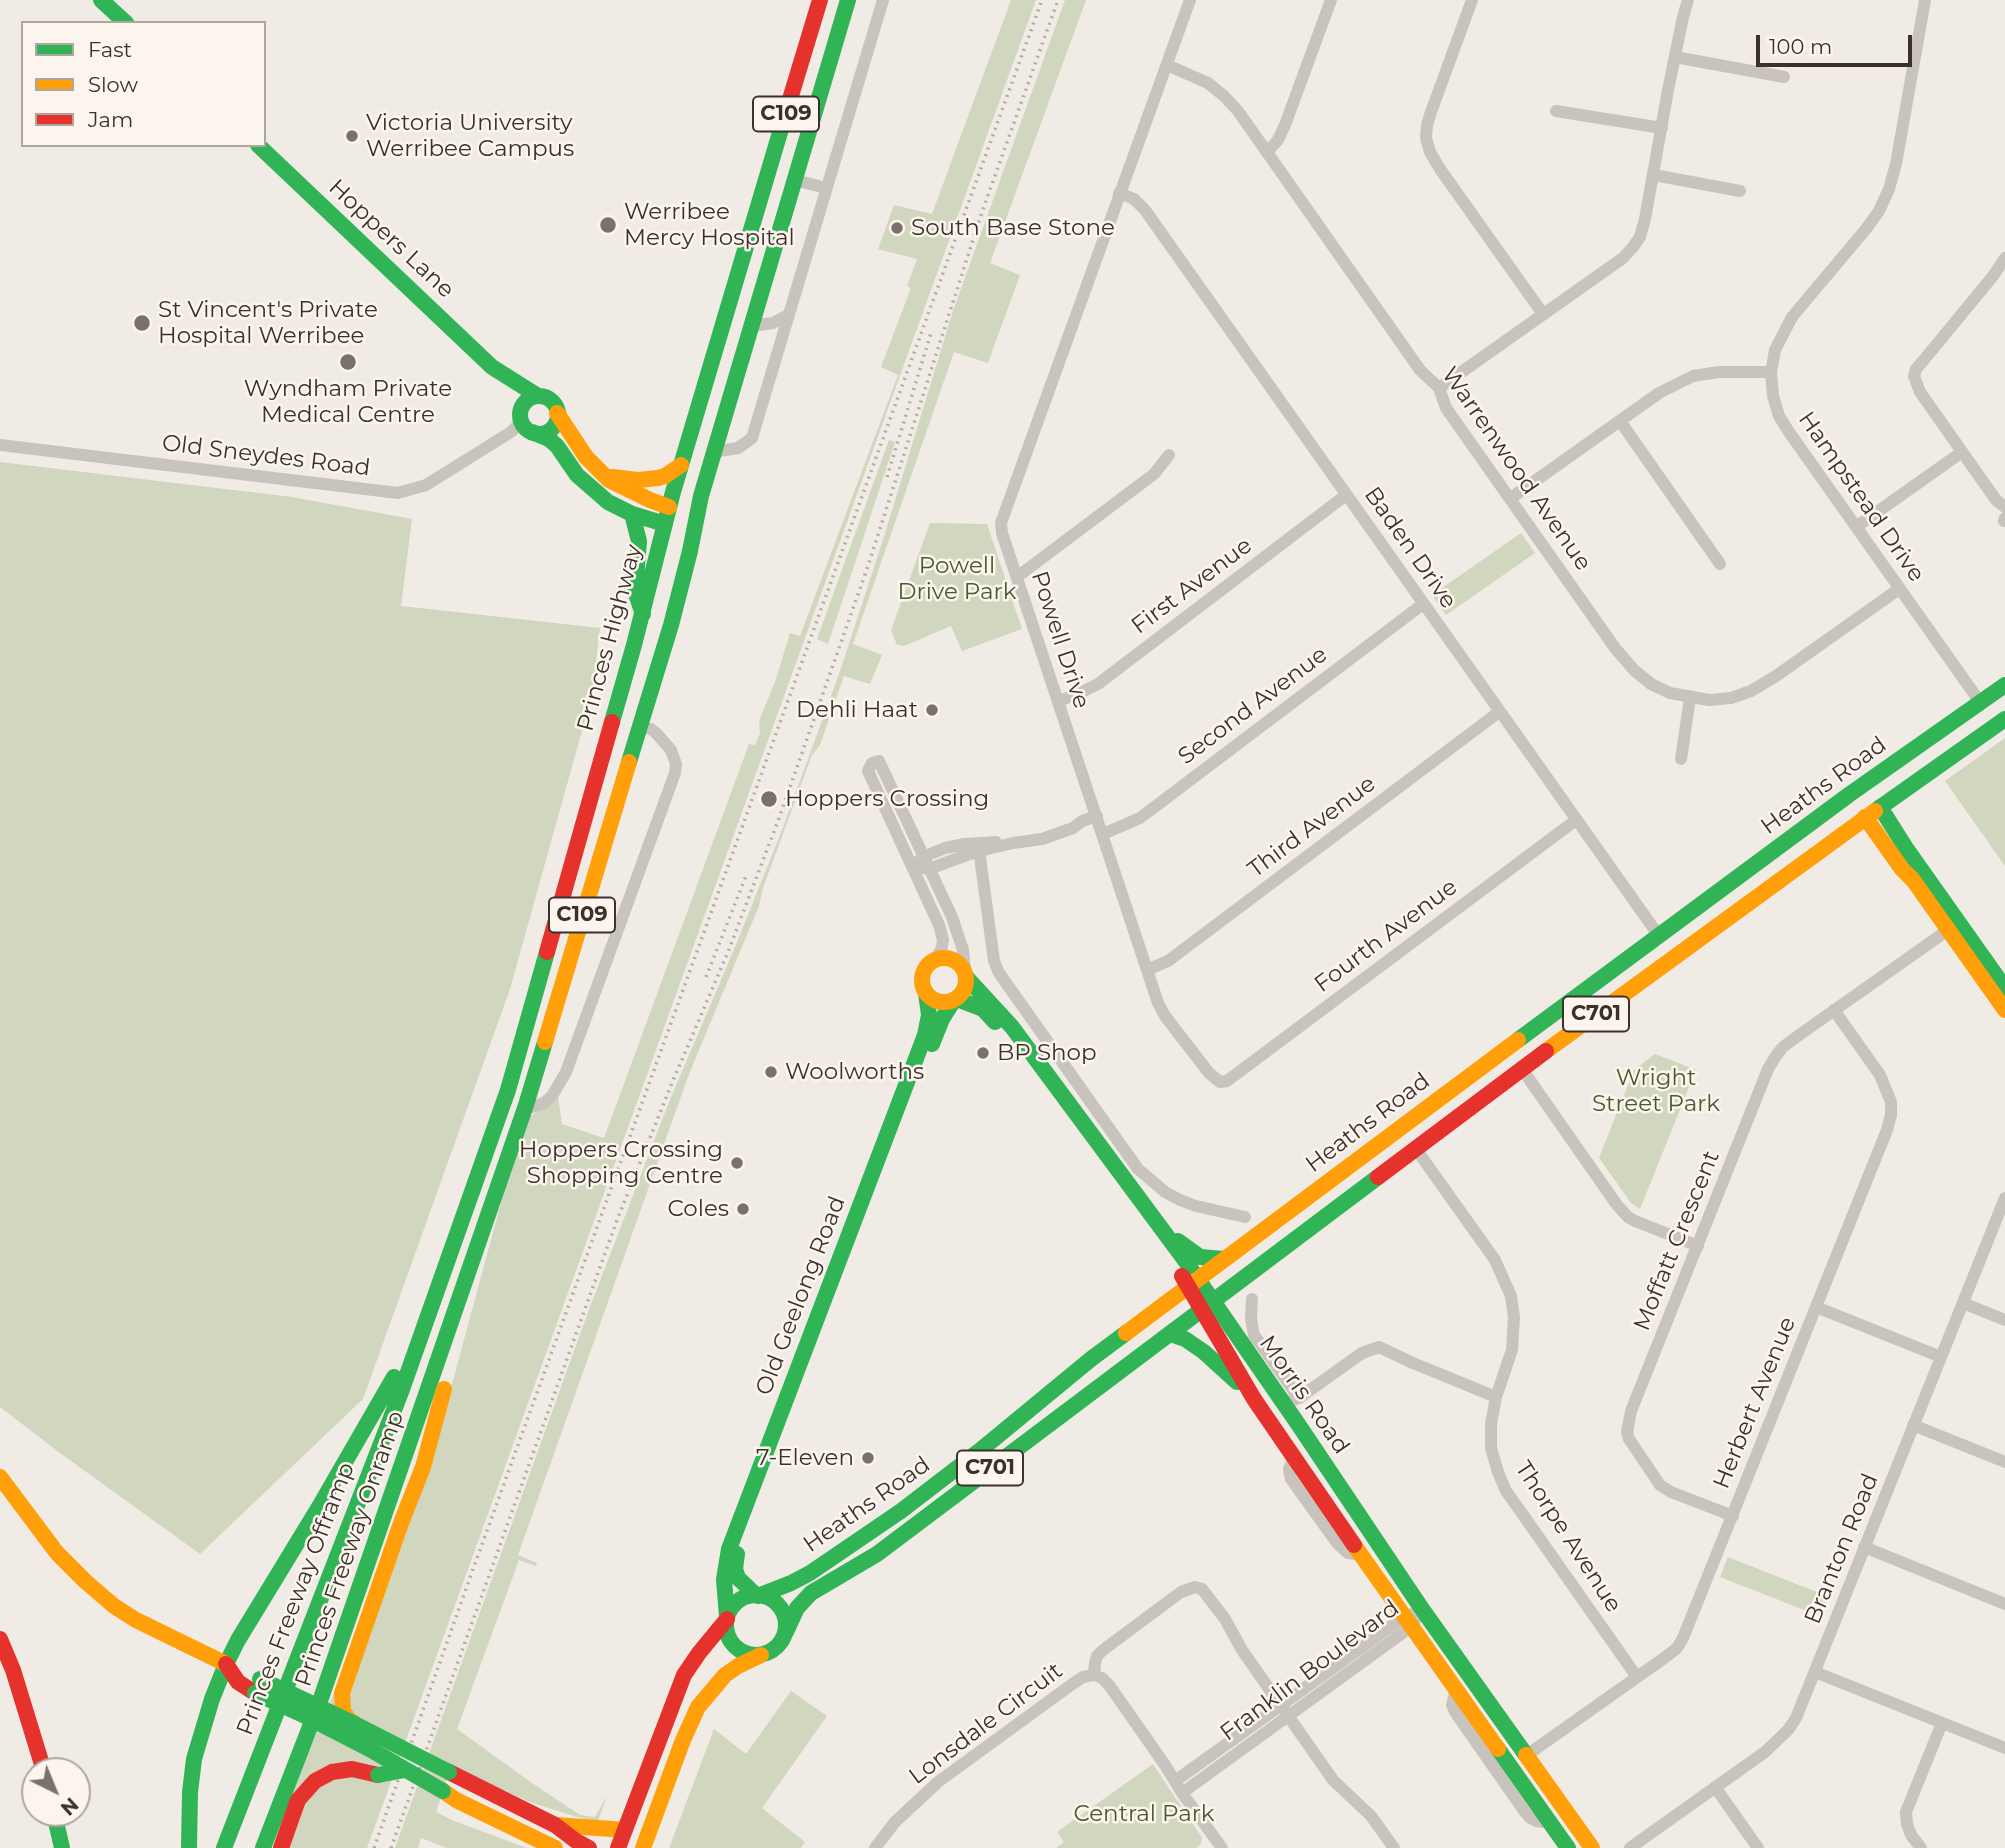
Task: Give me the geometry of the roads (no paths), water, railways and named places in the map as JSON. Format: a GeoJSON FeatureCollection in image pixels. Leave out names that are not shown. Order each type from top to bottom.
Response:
{"type":"FeatureCollection","features":[{"type":"Feature","properties":{"kind":"main road"},"geometry":{"type":"LineString","coordinates":[[102,0],[124,21]]}},
{"type":"Feature","properties":{"kind":"main road","name":"Princes Highway"},"geometry":{"type":"LineString","coordinates":[[473,1263],[526,1105],[652,684],[644,656],[643,614],[664,524],[820,0]]}},
{"type":"Feature","properties":{"kind":"main road","name":"Princes Highway"},"geometry":{"type":"LineString","coordinates":[[438,1286],[508,1090],[619,692],[644,656],[671,625],[713,452],[848,0]]}},
{"type":"Feature","properties":{"kind":"main road"},"geometry":{"type":"LineString","coordinates":[[804,54],[830,60]]}},
{"type":"Feature","properties":{"kind":"main road","name":"Hoppers Lane"},"geometry":{"type":"LineString","coordinates":[[260,147],[492,367],[538,396]]}},
{"type":"Feature","properties":{"kind":"main road"},"geometry":{"type":"LineString","coordinates":[[768,175],[795,180]]}},
{"type":"Feature","properties":{"kind":"main road","name":"Hoppers Lane"},"geometry":{"type":"LineString","coordinates":[[492,367],[512,397],[522,426]]}},
{"type":"Feature","properties":{"kind":"main road"},"geometry":{"type":"LineString","coordinates":[[522,426],[520,411],[526,400],[538,396],[550,400],[586,457],[605,476],[626,489],[669,507],[695,523]]}},
{"type":"Feature","properties":{"kind":"main road"},"geometry":{"type":"LineString","coordinates":[[522,426],[538,433],[550,430],[557,413]]}},
{"type":"Feature","properties":{"kind":"main road"},"geometry":{"type":"LineString","coordinates":[[522,426],[549,439],[557,446],[577,475],[608,502],[632,514],[664,524],[695,523]]}},
{"type":"Feature","properties":{"kind":"main road"},"geometry":{"type":"LineString","coordinates":[[605,476],[638,480],[658,478],[681,464]]}},
{"type":"Feature","properties":{"kind":"main road"},"geometry":{"type":"LineString","coordinates":[[632,514],[639,541],[635,591],[643,614]]}},
{"type":"Feature","properties":{"kind":"main road"},"geometry":{"type":"LineString","coordinates":[[644,656],[639,668],[652,684]]}},
{"type":"Feature","properties":{"kind":"main road","name":"Heaths Road"},"geometry":{"type":"LineString","coordinates":[[757,1595],[810,1573],[901,1511],[992,1441],[1091,1359],[1193,1282],[1850,794],[2005,685]]}},
{"type":"Feature","properties":{"kind":"main road"},"geometry":{"type":"LineString","coordinates":[[1980,702],[2001,722]]}},
{"type":"Feature","properties":{"kind":"main road","name":"Heaths Road"},"geometry":{"type":"LineString","coordinates":[[786,1632],[797,1608],[811,1593],[877,1554],[1522,1069],[1865,817],[2001,722]]}},
{"type":"Feature","properties":{"kind":"main road"},"geometry":{"type":"LineString","coordinates":[[604,753],[613,739],[624,730],[631,726],[640,726]]}},
{"type":"Feature","properties":{"kind":"main road"},"geometry":{"type":"LineString","coordinates":[[1865,783],[2005,1010]]}},
{"type":"Feature","properties":{"kind":"main road"},"geometry":{"type":"LineString","coordinates":[[1850,794],[1865,817],[2005,988]]}},
{"type":"Feature","properties":{"kind":"main road"},"geometry":{"type":"LineString","coordinates":[[944,958],[960,964],[966,985],[956,1000],[939,1002],[926,993],[922,982],[923,975],[926,968],[936,960],[944,958]]}},
{"type":"Feature","properties":{"kind":"main road","name":"Morris Road"},"geometry":{"type":"LineString","coordinates":[[965,974],[1012,1027],[1159,1225],[1208,1306],[1254,1399],[1568,1848]]}},
{"type":"Feature","properties":{"kind":"main road","name":"Old Geelong Road"},"geometry":{"type":"LineString","coordinates":[[881,1165],[925,1035],[929,1015],[926,993]]}},
{"type":"Feature","properties":{"kind":"main road","name":"Morris Road"},"geometry":{"type":"LineString","coordinates":[[956,1000],[983,1009],[1000,1026],[1193,1282]]}},
{"type":"Feature","properties":{"kind":"main road","name":"Old Geelong Road"},"geometry":{"type":"LineString","coordinates":[[727,1618],[724,1585],[729,1549],[770,1455],[881,1165],[942,1019],[956,1000]]}},
{"type":"Feature","properties":{"kind":"main road"},"geometry":{"type":"LineString","coordinates":[[508,1090],[515,1099],[526,1105]]}},
{"type":"Feature","properties":{"kind":"main road"},"geometry":{"type":"LineString","coordinates":[[1401,1127],[1416,1149]]}},
{"type":"Feature","properties":{"kind":"main road"},"geometry":{"type":"LineString","coordinates":[[1159,1225],[1200,1257],[1224,1259]]}},
{"type":"Feature","properties":{"kind":"main road"},"geometry":{"type":"LineString","coordinates":[[355,1724],[343,1711],[342,1693],[423,1467],[443,1396],[473,1263]]}},
{"type":"Feature","properties":{"kind":"main road","name":"Princes Freeway Onramp"},"geometry":{"type":"LineString","coordinates":[[263,1848],[320,1701],[473,1263]]}},
{"type":"Feature","properties":{"kind":"main road"},"geometry":{"type":"LineString","coordinates":[[189,1848],[190,1792],[194,1759],[226,1664],[375,1412],[438,1286]]}},
{"type":"Feature","properties":{"kind":"main road","name":"Princes Freeway Offramp"},"geometry":{"type":"LineString","coordinates":[[224,1848],[401,1392],[438,1286]]}},
{"type":"Feature","properties":{"kind":"main road","name":"Morris Road"},"geometry":{"type":"LineString","coordinates":[[1208,1306],[1291,1400],[1298,1424],[1422,1609],[1592,1848]]}},
{"type":"Feature","properties":{"kind":"main road"},"geometry":{"type":"LineString","coordinates":[[1170,1334],[1185,1339],[1204,1352],[1254,1399]]}},
{"type":"Feature","properties":{"kind":"main road"},"geometry":{"type":"LineString","coordinates":[[1277,1431],[1274,1416],[1277,1410],[1291,1400]]}},
{"type":"Feature","properties":{"kind":"main road"},"geometry":{"type":"LineString","coordinates":[[0,1476],[57,1553],[120,1610],[226,1664],[238,1682],[257,1686],[355,1724],[555,1825],[589,1848]]}},
{"type":"Feature","properties":{"kind":"main road","name":"Old Geelong Road"},"geometry":{"type":"LineString","coordinates":[[755,1489],[735,1572],[739,1580],[757,1595]]}},
{"type":"Feature","properties":{"kind":"main road"},"geometry":{"type":"LineString","coordinates":[[757,1595],[768,1598],[780,1607],[786,1621],[786,1632]]}},
{"type":"Feature","properties":{"kind":"main road","name":"C701"},"geometry":{"type":"LineString","coordinates":[[618,1848],[684,1675],[738,1601],[757,1595]]}},
{"type":"Feature","properties":{"kind":"main road"},"geometry":{"type":"LineString","coordinates":[[727,1618],[727,1633],[734,1646],[746,1654],[761,1655]]}},
{"type":"Feature","properties":{"kind":"main road"},"geometry":{"type":"LineString","coordinates":[[160,1632],[215,1640],[238,1640]]}},
{"type":"Feature","properties":{"kind":"main road","name":"C701"},"geometry":{"type":"LineString","coordinates":[[642,1848],[698,1707],[725,1675],[738,1666],[769,1653],[779,1645],[786,1632]]}},
{"type":"Feature","properties":{"kind":"main road"},"geometry":{"type":"LineString","coordinates":[[0,1639],[13,1670],[40,1757]]}},
{"type":"Feature","properties":{"kind":"main road"},"geometry":{"type":"LineString","coordinates":[[257,1686],[301,1714],[456,1800],[555,1848]]}},
{"type":"Feature","properties":{"kind":"main road"},"geometry":{"type":"LineString","coordinates":[[281,1848],[298,1800],[309,1786],[323,1776],[352,1769],[378,1775],[405,1770]]}},
{"type":"Feature","properties":{"kind":"main road"},"geometry":{"type":"LineString","coordinates":[[555,1825],[625,1829]]}},
{"type":"Feature","properties":{"kind":"main road"},"geometry":{"type":"LineString","coordinates":[[57,1827],[62,1848]]}},
{"type":"Feature","properties":{"kind":"street"},"geometry":{"type":"LineString","coordinates":[[713,452],[738,448],[752,438],[883,0]]}},
{"type":"Feature","properties":{"kind":"street","name":"Powell Drive"},"geometry":{"type":"LineString","coordinates":[[1190,0],[1001,523],[1158,1003],[1209,1073],[1220,1082]]}},
{"type":"Feature","properties":{"kind":"street"},"geometry":{"type":"LineString","coordinates":[[1267,152],[1278,140],[1285,125],[1331,0]]}},
{"type":"Feature","properties":{"kind":"street"},"geometry":{"type":"LineString","coordinates":[[1472,0],[1431,112],[1426,138],[1430,152],[1440,169],[1543,314]]}},
{"type":"Feature","properties":{"kind":"street"},"geometry":{"type":"LineString","coordinates":[[1682,0],[1683,17]]}},
{"type":"Feature","properties":{"kind":"street"},"geometry":{"type":"LineString","coordinates":[[1439,388],[1623,258],[1640,237],[1646,219],[1688,0]]}},
{"type":"Feature","properties":{"kind":"street","name":"Hampstead Drive"},"geometry":{"type":"LineString","coordinates":[[1925,0],[1896,164],[1889,189],[1879,211],[1866,229],[1792,317],[1775,350],[1771,372],[1773,396],[1779,416],[1980,702]]}},
{"type":"Feature","properties":{"kind":"street"},"geometry":{"type":"LineString","coordinates":[[1675,57],[1784,77]]}},
{"type":"Feature","properties":{"kind":"street","name":"Warrenwood Avenue"},"geometry":{"type":"LineString","coordinates":[[1167,65],[1208,83],[1238,111],[1420,370],[1439,388],[1446,408],[1615,648],[1634,670],[1651,684],[1670,693],[1709,700],[1731,698],[1751,691],[1899,589]]}},
{"type":"Feature","properties":{"kind":"street"},"geometry":{"type":"LineString","coordinates":[[1556,111],[1662,128]]}},
{"type":"Feature","properties":{"kind":"street"},"geometry":{"type":"LineString","coordinates":[[1654,175],[1740,191]]}},
{"type":"Feature","properties":{"kind":"street"},"geometry":{"type":"LineString","coordinates":[[795,180],[826,188]]}},
{"type":"Feature","properties":{"kind":"street","name":"Baden Drive"},"geometry":{"type":"LineString","coordinates":[[1119,193],[1134,199],[1145,210],[1659,936]]}},
{"type":"Feature","properties":{"kind":"street"},"geometry":{"type":"LineString","coordinates":[[2005,258],[1910,377],[1996,500],[2005,507]]}},
{"type":"Feature","properties":{"kind":"street"},"geometry":{"type":"LineString","coordinates":[[752,326],[773,323],[788,315]]}},
{"type":"Feature","properties":{"kind":"street"},"geometry":{"type":"LineString","coordinates":[[1511,498],[1659,393],[1693,376],[1719,372],[1771,372]]}},
{"type":"Feature","properties":{"kind":"street"},"geometry":{"type":"LineString","coordinates":[[1620,421],[1720,564]]}},
{"type":"Feature","properties":{"kind":"street","name":"Old Sneydes Road"},"geometry":{"type":"LineString","coordinates":[[0,445],[398,493],[426,485],[522,426]]}},
{"type":"Feature","properties":{"kind":"street"},"geometry":{"type":"LineString","coordinates":[[1856,527],[1962,452]]}},
{"type":"Feature","properties":{"kind":"street"},"geometry":{"type":"LineString","coordinates":[[1017,577],[1154,474],[1169,455]]}},
{"type":"Feature","properties":{"kind":"street","name":"First Avenue"},"geometry":{"type":"LineString","coordinates":[[1059,701],[1098,684],[1346,495]]}},
{"type":"Feature","properties":{"kind":"street","name":"Second Avenue"},"geometry":{"type":"LineString","coordinates":[[970,848],[1042,839],[1073,828],[1082,821],[1100,825],[1140,818],[1423,604]]}},
{"type":"Feature","properties":{"kind":"street"},"geometry":{"type":"LineString","coordinates":[[1681,759],[1690,698]]}},
{"type":"Feature","properties":{"kind":"street","name":"Third Avenue"},"geometry":{"type":"LineString","coordinates":[[1147,970],[1168,961],[1499,712]]}},
{"type":"Feature","properties":{"kind":"street"},"geometry":{"type":"LineString","coordinates":[[526,1105],[532,1107],[544,1103],[552,1096],[566,1072],[675,773],[676,764],[671,750],[651,729],[640,726]]}},
{"type":"Feature","properties":{"kind":"street"},"geometry":{"type":"LineString","coordinates":[[936,960],[943,940],[939,925],[868,771],[872,763],[879,761],[958,934],[963,950],[965,974]]}},
{"type":"Feature","properties":{"kind":"street","name":"Fourth Avenue"},"geometry":{"type":"LineString","coordinates":[[1220,1082],[1235,1077],[1576,820]]}},
{"type":"Feature","properties":{"kind":"street"},"geometry":{"type":"LineString","coordinates":[[945,848],[959,857]]}},
{"type":"Feature","properties":{"kind":"street"},"geometry":{"type":"LineString","coordinates":[[926,863],[945,848],[970,848],[980,857],[994,961],[999,973],[1133,1162],[1150,1181],[1165,1192],[1196,1206],[1245,1217]]}},
{"type":"Feature","properties":{"kind":"street"},"geometry":{"type":"LineString","coordinates":[[913,868],[959,857],[970,848]]}},
{"type":"Feature","properties":{"kind":"street","name":"Moffatt Crescent"},"geometry":{"type":"LineString","coordinates":[[1733,1516],[1671,1492],[1660,1485],[1633,1448],[1627,1432],[1631,1411],[1768,1069],[1776,1056],[1783,1047],[1953,926]]}},
{"type":"Feature","properties":{"kind":"street","name":"Herbert Avenue"},"geometry":{"type":"LineString","coordinates":[[1527,1755],[1677,1648],[1683,1638],[1891,1115],[1891,1102],[1880,1075],[1834,1010]]}},
{"type":"Feature","properties":{"kind":"street"},"geometry":{"type":"LineString","coordinates":[[1522,1069],[1628,1217],[1698,1246]]}},
{"type":"Feature","properties":{"kind":"street","name":"Thorpe Avenue"},"geometry":{"type":"LineString","coordinates":[[1416,1149],[1494,1260],[1511,1296],[1514,1317],[1512,1350],[1496,1396],[1490,1424],[1491,1448],[1497,1472],[1506,1491],[1637,1677]]}},
{"type":"Feature","properties":{"kind":"street","name":"Branton Road"},"geometry":{"type":"LineString","coordinates":[[1630,1848],[1765,1752],[1788,1730],[1801,1708],[2005,1198]]}},
{"type":"Feature","properties":{"kind":"street"},"geometry":{"type":"LineString","coordinates":[[1252,1299],[1254,1335],[1291,1400],[1362,1353],[1379,1348],[1496,1396]]}},
{"type":"Feature","properties":{"kind":"street"},"geometry":{"type":"LineString","coordinates":[[1963,1303],[2005,1320]]}},
{"type":"Feature","properties":{"kind":"street"},"geometry":{"type":"LineString","coordinates":[[1815,1307],[1941,1357]]}},
{"type":"Feature","properties":{"kind":"street"},"geometry":{"type":"LineString","coordinates":[[1913,1425],[2005,1462]]}},
{"type":"Feature","properties":{"kind":"street"},"geometry":{"type":"LineString","coordinates":[[1864,1547],[2005,1604]]}},
{"type":"Feature","properties":{"kind":"street"},"geometry":{"type":"LineString","coordinates":[[1094,1675],[1097,1656],[1103,1650],[1181,1592],[1188,1588],[1202,1589],[1333,1780],[1371,1816],[1394,1848]]}},
{"type":"Feature","properties":{"kind":"street","name":"Franklin Boulevard"},"geometry":{"type":"LineString","coordinates":[[1178,1787],[1408,1622],[1422,1609]]}},
{"type":"Feature","properties":{"kind":"street"},"geometry":{"type":"LineString","coordinates":[[1815,1672],[2005,1748]]}},
{"type":"Feature","properties":{"kind":"street","name":"Lonsdale Circuit"},"geometry":{"type":"LineString","coordinates":[[875,1848],[895,1822],[938,1782],[1083,1677],[1094,1675],[1109,1685],[1217,1846]]}},
{"type":"Feature","properties":{"kind":"street"},"geometry":{"type":"LineString","coordinates":[[1921,1848],[1907,1824],[1906,1812],[1941,1723]]}},
{"type":"Feature","properties":{"kind":"street"},"geometry":{"type":"LineString","coordinates":[[1715,1787],[1758,1848]]}},
{"type":"Feature","properties":{"kind":"railway"},"geometry":{"type":"LineString","coordinates":[[374,1848],[1042,0]]}},
{"type":"Feature","properties":{"kind":"railway"},"geometry":{"type":"LineString","coordinates":[[391,1848],[617,1220],[728,952],[778,821],[868,566],[982,212],[1058,0]]}},
{"type":"Feature","properties":{"kind":"railway"},"geometry":{"type":"LineString","coordinates":[[887,477],[931,333]]}},
{"type":"Feature","properties":{"kind":"railway"},"geometry":{"type":"LineString","coordinates":[[706,977],[746,876]]}},
{"type":"Feature","properties":{"kind":"place","name":"Victoria University Werribee Campus"},"geometry":{"type":"Point","coordinates":[352,136]}},
{"type":"Feature","properties":{"kind":"place","name":"Werribee Mercy Hospital"},"geometry":{"type":"Point","coordinates":[608,225]}},
{"type":"Feature","properties":{"kind":"place","name":"South Base Stone"},"geometry":{"type":"Point","coordinates":[897,228]}},
{"type":"Feature","properties":{"kind":"place","name":"St Vincent's Private Hospital Werribee"},"geometry":{"type":"Point","coordinates":[142,323]}},
{"type":"Feature","properties":{"kind":"place","name":"Wyndham Private Medical Centre"},"geometry":{"type":"Point","coordinates":[348,362]}},
{"type":"Feature","properties":{"kind":"place","name":"Dehli Haat"},"geometry":{"type":"Point","coordinates":[932,710]}},
{"type":"Feature","properties":{"kind":"place","name":"Hoppers Crossing"},"geometry":{"type":"Point","coordinates":[769,799]}},
{"type":"Feature","properties":{"kind":"place","name":"BP Shop"},"geometry":{"type":"Point","coordinates":[983,1053]}},
{"type":"Feature","properties":{"kind":"place","name":"Woolworths"},"geometry":{"type":"Point","coordinates":[771,1072]}},
{"type":"Feature","properties":{"kind":"place","name":"Hoppers Crossing Shopping Centre"},"geometry":{"type":"Point","coordinates":[737,1163]}},
{"type":"Feature","properties":{"kind":"place","name":"Coles"},"geometry":{"type":"Point","coordinates":[743,1209]}},
{"type":"Feature","properties":{"kind":"place","name":"7-Eleven"},"geometry":{"type":"Point","coordinates":[868,1458]}},
{"type":"Feature","properties":{"kind":"park label","name":"Powell Drive Park"},"geometry":{"type":"Point","coordinates":[957,579]}},
{"type":"Feature","properties":{"kind":"park label","name":"Wright Street Park"},"geometry":{"type":"Point","coordinates":[1656,1091]}},
{"type":"Feature","properties":{"kind":"park label","name":"Central Park"},"geometry":{"type":"Point","coordinates":[1144,1814]}}]}
